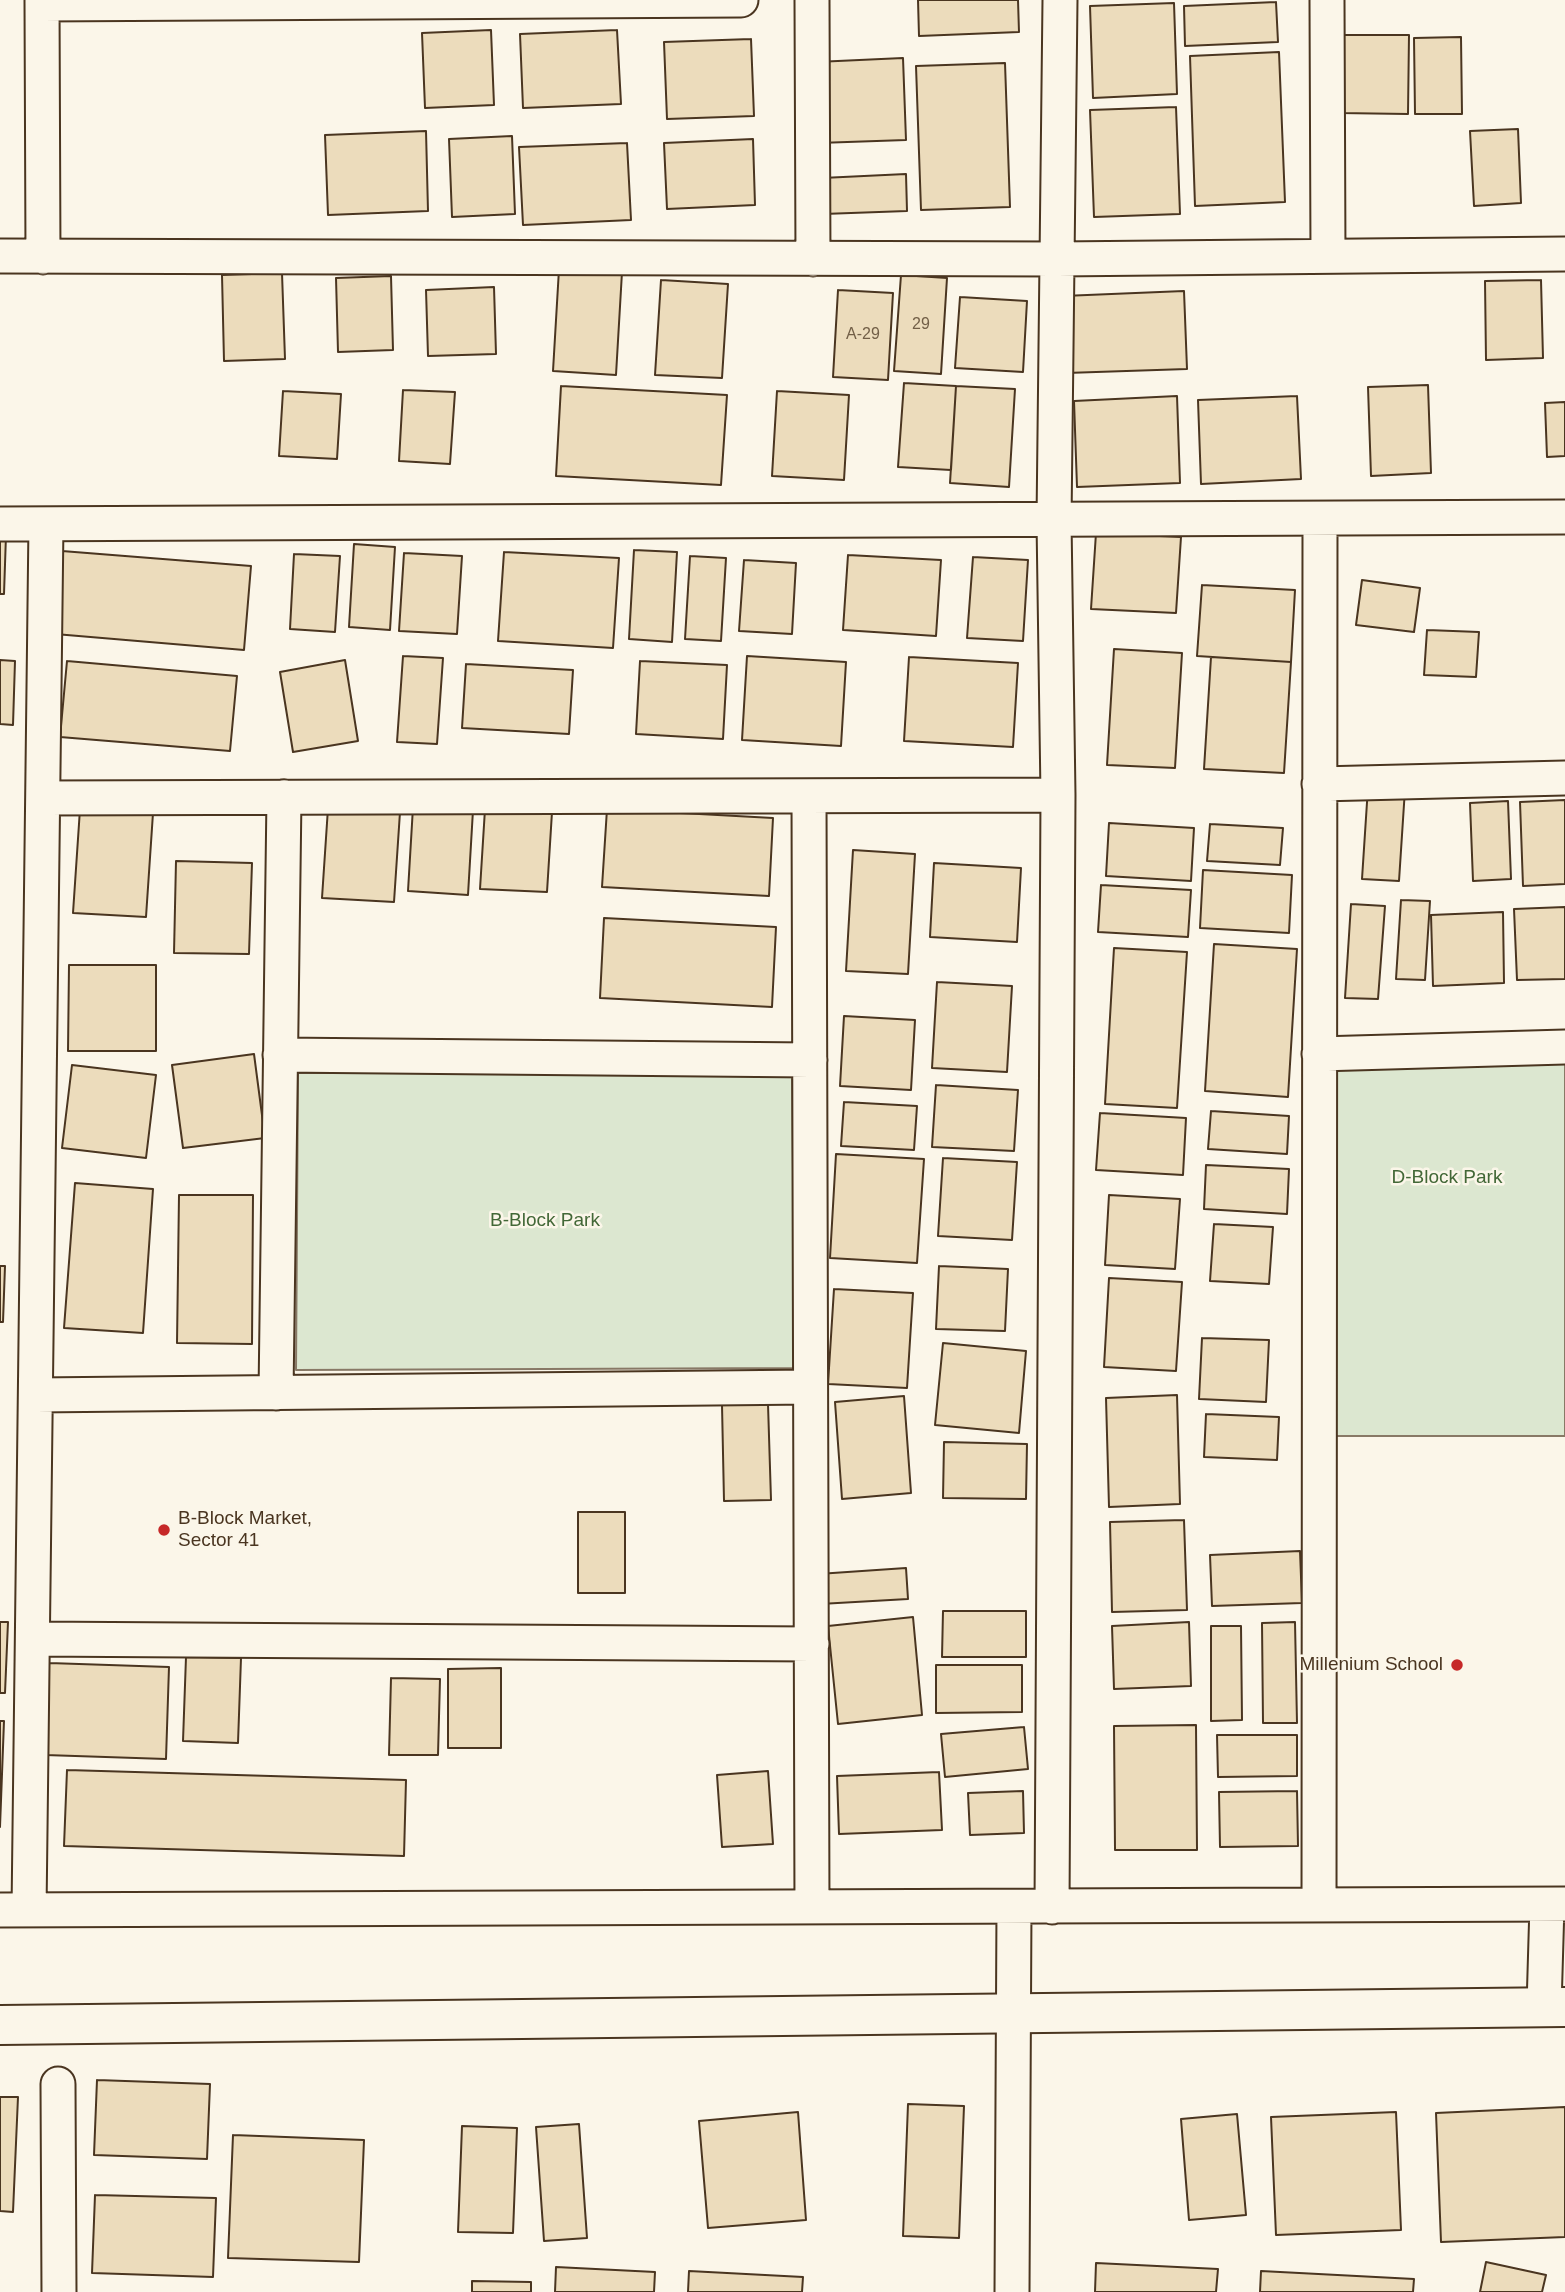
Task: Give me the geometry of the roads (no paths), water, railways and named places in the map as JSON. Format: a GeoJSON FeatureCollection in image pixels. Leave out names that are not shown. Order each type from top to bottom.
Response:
{"type":"FeatureCollection","features":[{"type":"Feature","properties":{"kind":"street"},"geometry":{"type":"LineString","coordinates":[[43,257],[42,2],[741,0]]}},
{"type":"Feature","properties":{"kind":"street"},"geometry":{"type":"LineString","coordinates":[[812,0],[813,258]]}},
{"type":"Feature","properties":{"kind":"street"},"geometry":{"type":"LineString","coordinates":[[1052,1907],[1058,795],[1054,521],[1060,0]]}},
{"type":"Feature","properties":{"kind":"street"},"geometry":{"type":"LineString","coordinates":[[1327,0],[1328,256]]}},
{"type":"Feature","properties":{"kind":"street"},"geometry":{"type":"LineString","coordinates":[[0,257],[1057,259],[1565,254]]}},
{"type":"Feature","properties":{"kind":"street"},"geometry":{"type":"LineString","coordinates":[[0,524],[1565,517]]}},
{"type":"Feature","properties":{"kind":"street"},"geometry":{"type":"LineString","coordinates":[[1320,519],[1320,1905]]}},
{"type":"Feature","properties":{"kind":"street"},"geometry":{"type":"LineString","coordinates":[[0,2025],[1554,2007],[1556,1905],[15,1910],[33,1639],[46,524]]}},
{"type":"Feature","properties":{"kind":"street"},"geometry":{"type":"LineString","coordinates":[[1320,784],[1565,778]]}},
{"type":"Feature","properties":{"kind":"street"},"geometry":{"type":"LineString","coordinates":[[43,798],[1058,795]]}},
{"type":"Feature","properties":{"kind":"street"},"geometry":{"type":"LineString","coordinates":[[808,796],[812,1907]]}},
{"type":"Feature","properties":{"kind":"street"},"geometry":{"type":"LineString","coordinates":[[276,1393],[284,797]]}},
{"type":"Feature","properties":{"kind":"street"},"geometry":{"type":"LineString","coordinates":[[1319,1054],[1565,1047]]}},
{"type":"Feature","properties":{"kind":"street"},"geometry":{"type":"LineString","coordinates":[[281,1055],[810,1060]]}},
{"type":"Feature","properties":{"kind":"street"},"geometry":{"type":"LineString","coordinates":[[36,1395],[810,1387]]}},
{"type":"Feature","properties":{"kind":"street"},"geometry":{"type":"LineString","coordinates":[[33,1639],[811,1644]]}},
{"type":"Feature","properties":{"kind":"street"},"geometry":{"type":"LineString","coordinates":[[1012,2292],[1014,1907]]}},
{"type":"Feature","properties":{"kind":"street"},"geometry":{"type":"LineString","coordinates":[[58,2084],[59,2292]]}},
{"type":"Feature","properties":{"kind":"place","name":"B-Block Market, Sector 41"},"geometry":{"type":"Point","coordinates":[164,1530]}},
{"type":"Feature","properties":{"kind":"place","name":"Millenium School"},"geometry":{"type":"Point","coordinates":[1457,1665]}},
{"type":"Feature","properties":{"kind":"park label","name":"D-Block Park"},"geometry":{"type":"Point","coordinates":[1447,1178]}},
{"type":"Feature","properties":{"kind":"park label","name":"B-Block Park"},"geometry":{"type":"Point","coordinates":[545,1221]}}]}
